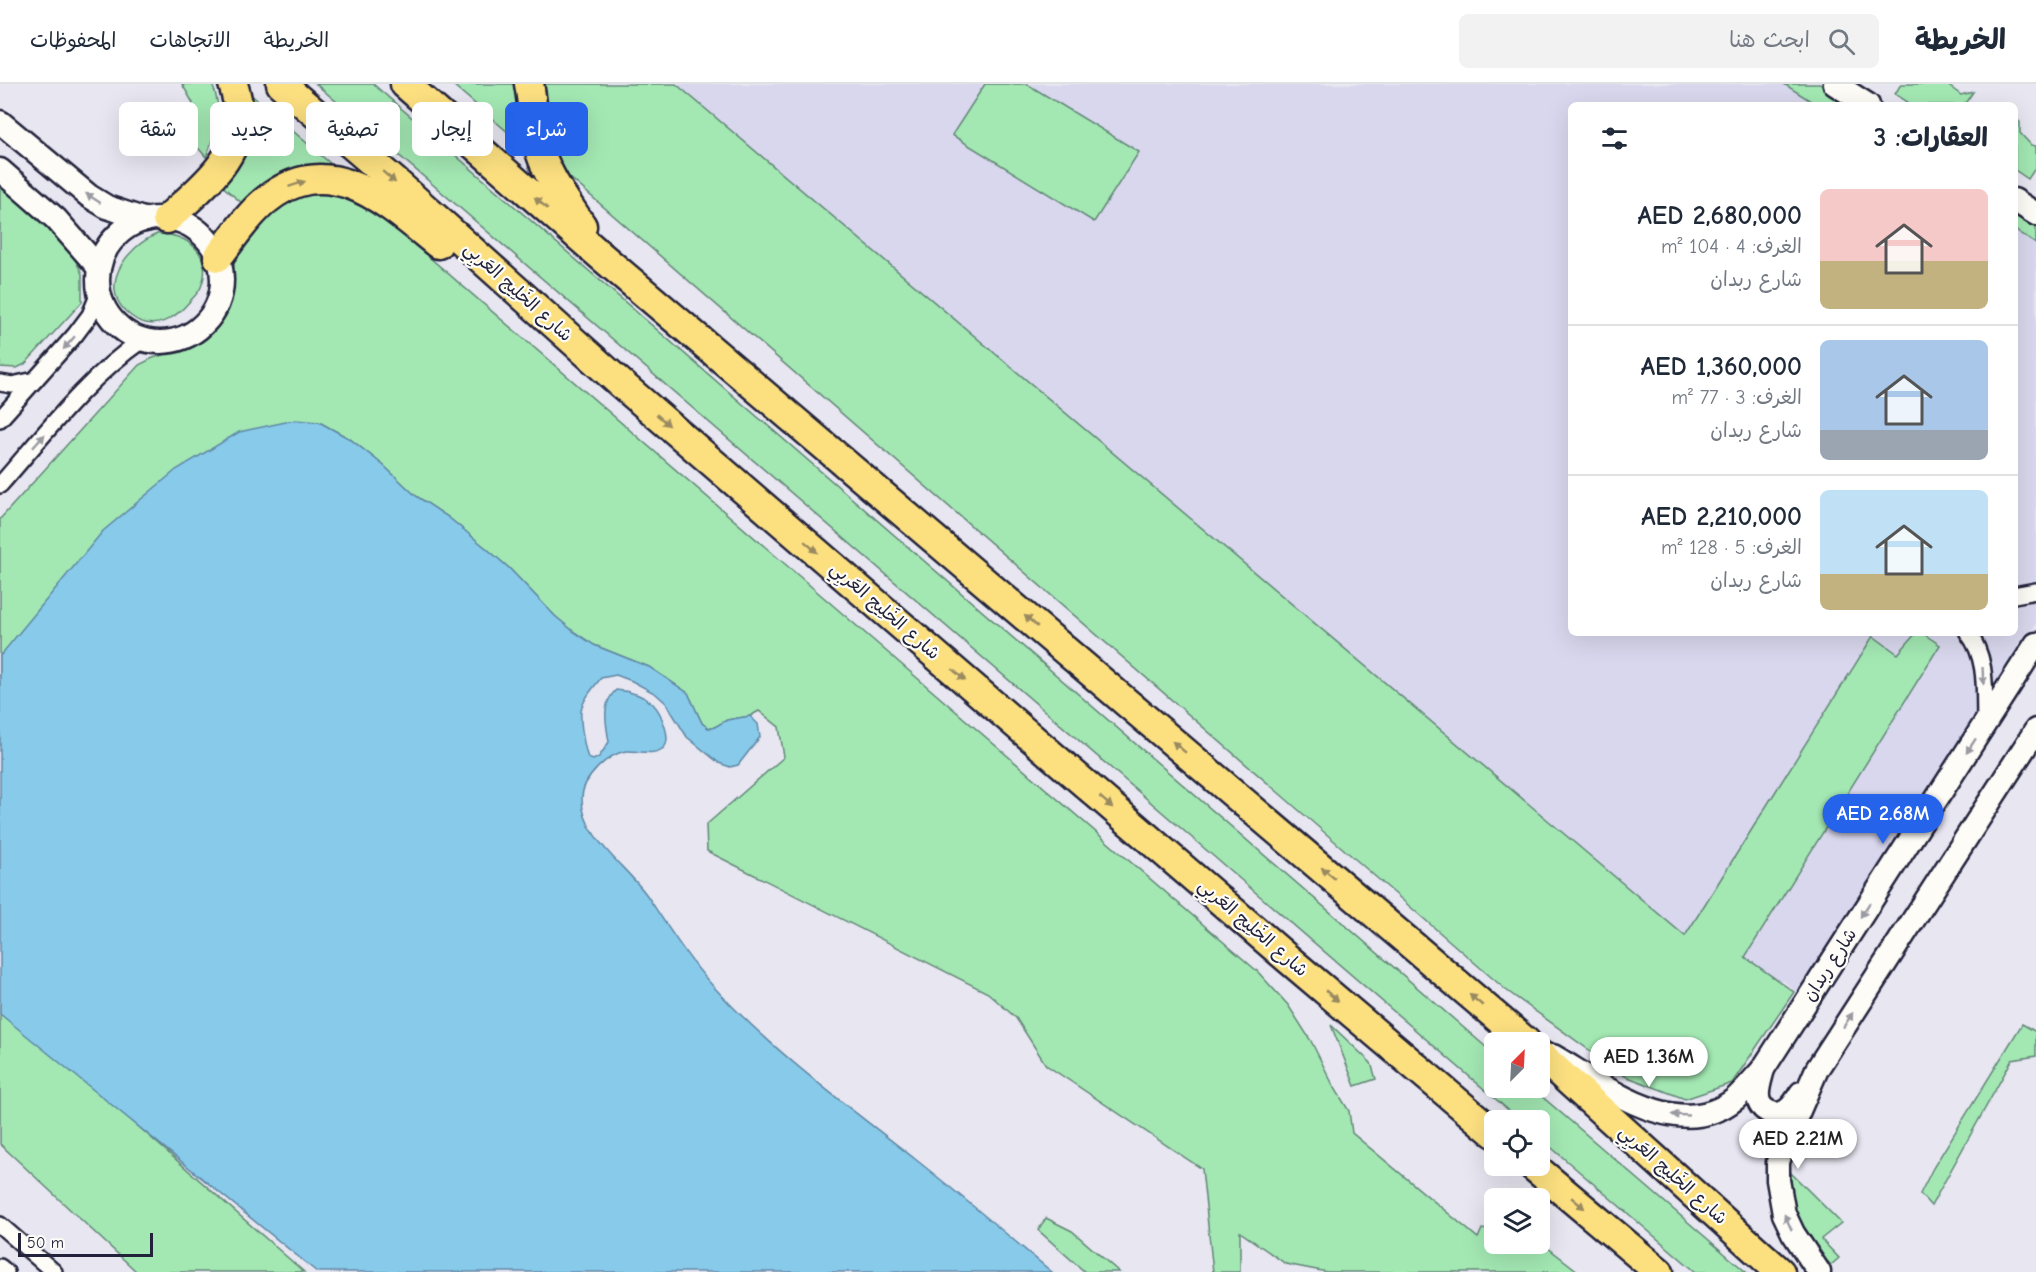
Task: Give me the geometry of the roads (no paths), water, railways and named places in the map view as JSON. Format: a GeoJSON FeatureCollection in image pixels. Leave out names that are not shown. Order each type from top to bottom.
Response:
{"type":"FeatureCollection","features":[{"type":"Feature","properties":{"kind":"highway"},"geometry":{"type":"LineString","coordinates":[[157,219],[210,179],[221,165],[231,147],[240,116],[233,84]]}},
{"type":"Feature","properties":{"kind":"highway","name":"شارع الخَلِيج العَربِي"},"geometry":{"type":"LineString","coordinates":[[281,84],[400,186],[619,382],[1287,958],[1484,1125]]}},
{"type":"Feature","properties":{"kind":"highway","name":"شارع الخَلِيج العَربِي"},"geometry":{"type":"LineString","coordinates":[[405,84],[601,256],[1516,1032]]}},
{"type":"Feature","properties":{"kind":"highway"},"geometry":{"type":"LineString","coordinates":[[529,84],[538,145],[543,161],[554,183],[601,256]]}},
{"type":"Feature","properties":{"kind":"highway"},"geometry":{"type":"LineString","coordinates":[[218,257],[250,216],[279,190],[313,179],[327,179],[356,185],[383,200],[477,276],[619,382]]}},
{"type":"Feature","properties":{"kind":"highway","name":"شارع الخَلِيج العَربِي"},"geometry":{"type":"LineString","coordinates":[[1550,1062],[1780,1272]]}},
{"type":"Feature","properties":{"kind":"highway"},"geometry":{"type":"LineString","coordinates":[[1545,1176],[1659,1272]]}},
{"type":"Feature","properties":{"kind":"main road"},"geometry":{"type":"LineString","coordinates":[[1835,84],[1863,102]]}},
{"type":"Feature","properties":{"kind":"main road"},"geometry":{"type":"LineString","coordinates":[[0,122],[89,196],[116,211],[183,223],[198,231],[210,243],[218,257],[222,274],[222,292],[216,308],[206,323],[192,334],[176,341],[142,340],[127,333],[114,322],[105,309],[99,293],[99,268],[105,251],[116,237],[130,226],[157,219]]}},
{"type":"Feature","properties":{"kind":"main road"},"geometry":{"type":"LineString","coordinates":[[0,170],[56,219],[99,268]]}},
{"type":"Feature","properties":{"kind":"main road"},"geometry":{"type":"LineString","coordinates":[[2018,203],[2036,214]]}},
{"type":"Feature","properties":{"kind":"main road","name":"شارع ربدان"},"geometry":{"type":"LineString","coordinates":[[1550,1056],[1638,1105],[1679,1117],[1699,1115],[1725,1105],[1741,1094],[1763,1069],[2036,644]]}},
{"type":"Feature","properties":{"kind":"main road"},"geometry":{"type":"LineString","coordinates":[[1763,1069],[1758,1100],[1763,1108],[1774,1113],[1786,1111],[1793,1105],[2036,730]]}},
{"type":"Feature","properties":{"kind":"main road"},"geometry":{"type":"LineString","coordinates":[[1816,1069],[1778,1162],[1778,1180],[1784,1214],[1793,1233],[1819,1272]]}},
{"type":"Feature","properties":{"kind":"street"},"geometry":{"type":"LineString","coordinates":[[0,419],[75,335],[90,315],[99,293]]}},
{"type":"Feature","properties":{"kind":"street"},"geometry":{"type":"LineString","coordinates":[[0,485],[88,386],[120,356],[142,340]]}},
{"type":"Feature","properties":{"kind":"street"},"geometry":{"type":"LineString","coordinates":[[0,383],[12,385],[35,380]]}},
{"type":"Feature","properties":{"kind":"street"},"geometry":{"type":"LineString","coordinates":[[2018,595],[2036,591]]}},
{"type":"Feature","properties":{"kind":"street"},"geometry":{"type":"LineString","coordinates":[[1970,636],[1977,647],[1982,665],[1985,723]]}},
{"type":"Feature","properties":{"kind":"street"},"geometry":{"type":"LineString","coordinates":[[0,1225],[54,1272]]}},
{"type":"Feature","properties":{"kind":"street"},"geometry":{"type":"LineString","coordinates":[[0,1267],[6,1272]]}},
{"type":"Feature","properties":{"kind":"water"},"geometry":{"type":"Polygon","coordinates":[[[295,420],[319,422],[350,439],[383,465],[416,496],[448,517],[486,548],[573,631],[594,645],[649,667],[688,693],[702,723],[708,728],[713,728],[727,720],[750,716],[758,724],[760,737],[738,765],[730,767],[719,763],[687,737],[666,703],[656,694],[616,675],[601,678],[586,698],[581,711],[588,758],[593,760],[599,757],[609,742],[606,708],[611,695],[616,690],[636,694],[653,704],[663,720],[667,740],[662,749],[658,751],[626,751],[612,757],[597,768],[583,790],[584,812],[589,826],[597,839],[648,897],[695,964],[735,1009],[810,1076],[1052,1272],[317,1272],[0,1014],[0,656],[103,531],[176,470],[239,432],[295,420]]]}}]}
